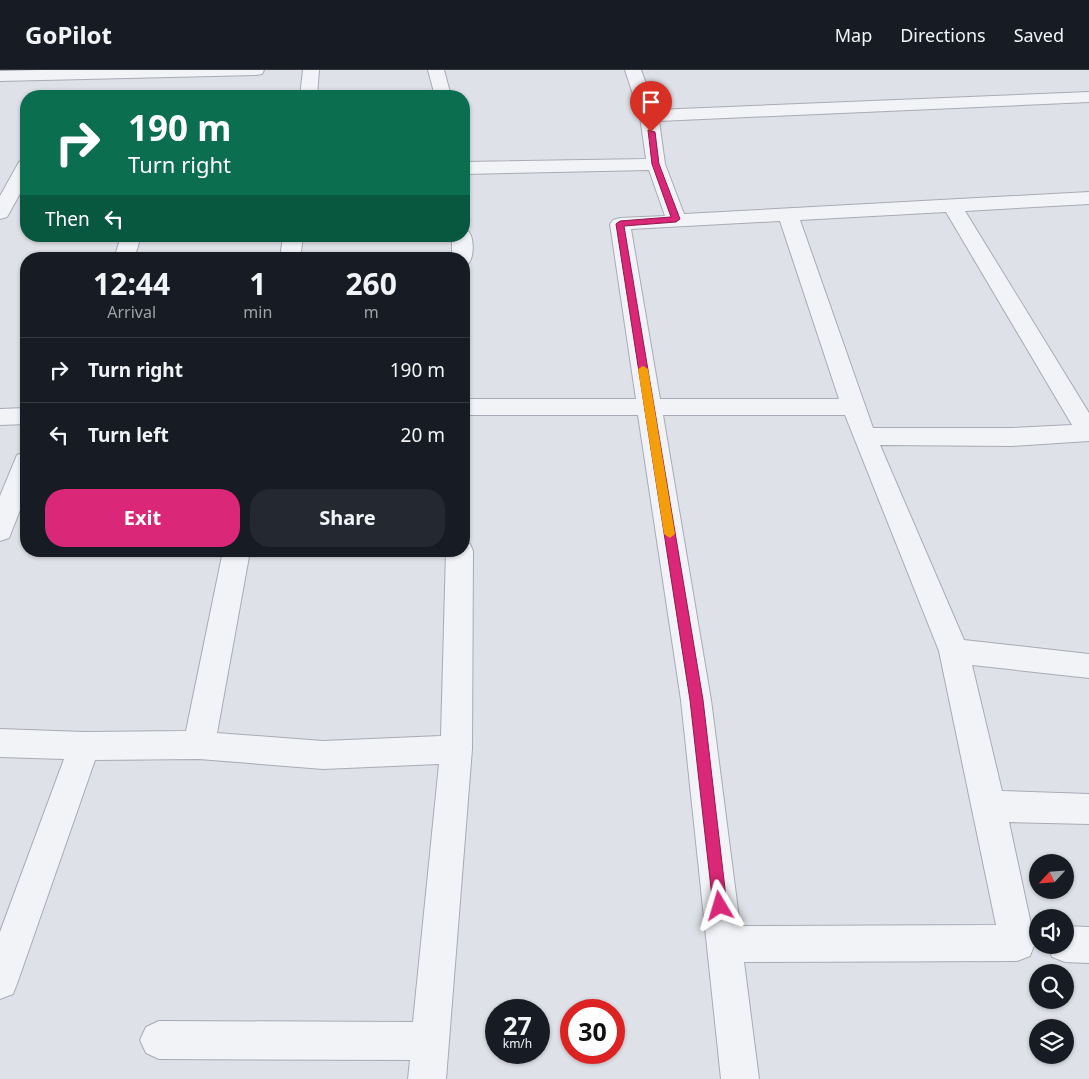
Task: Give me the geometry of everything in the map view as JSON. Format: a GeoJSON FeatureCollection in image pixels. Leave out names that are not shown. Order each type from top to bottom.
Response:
{"type":"FeatureCollection","features":[{"type":"Feature","properties":{"kind":"street"},"geometry":{"type":"LineString","coordinates":[[0,76],[77,78],[256,70]]}},
{"type":"Feature","properties":{"kind":"street"},"geometry":{"type":"LineString","coordinates":[[309,90],[311,70]]}},
{"type":"Feature","properties":{"kind":"street"},"geometry":{"type":"LineString","coordinates":[[436,70],[441,90]]}},
{"type":"Feature","properties":{"kind":"street"},"geometry":{"type":"LineString","coordinates":[[633,70],[649,116],[656,164],[676,219]]}},
{"type":"Feature","properties":{"kind":"street"},"geometry":{"type":"LineString","coordinates":[[649,116],[1089,96]]}},
{"type":"Feature","properties":{"kind":"street"},"geometry":{"type":"LineString","coordinates":[[470,168],[656,164]]}},
{"type":"Feature","properties":{"kind":"street"},"geometry":{"type":"LineString","coordinates":[[0,213],[17,178]]}},
{"type":"Feature","properties":{"kind":"street"},"geometry":{"type":"LineString","coordinates":[[740,1079],[696,700],[620,224],[676,219],[788,215],[1089,198]]}},
{"type":"Feature","properties":{"kind":"street"},"geometry":{"type":"LineString","coordinates":[[864,436],[1012,437],[1089,433],[952,205]]}},
{"type":"Feature","properties":{"kind":"street"},"geometry":{"type":"LineString","coordinates":[[724,944],[1027,943],[989,806],[954,651],[864,436],[788,215]]}},
{"type":"Feature","properties":{"kind":"street"},"geometry":{"type":"LineString","coordinates":[[470,407],[853,407]]}},
{"type":"Feature","properties":{"kind":"street"},"geometry":{"type":"LineString","coordinates":[[0,417],[20,416]]}},
{"type":"Feature","properties":{"kind":"street"},"geometry":{"type":"LineString","coordinates":[[0,531],[20,477]]}},
{"type":"Feature","properties":{"kind":"street"},"geometry":{"type":"LineString","coordinates":[[199,745],[236,557]]}},
{"type":"Feature","properties":{"kind":"street"},"geometry":{"type":"LineString","coordinates":[[427,1079],[456,749],[460,557]]}},
{"type":"Feature","properties":{"kind":"street"},"geometry":{"type":"LineString","coordinates":[[954,651],[1089,666]]}},
{"type":"Feature","properties":{"kind":"street"},"geometry":{"type":"LineString","coordinates":[[0,742],[84,746],[199,745],[322,755],[456,749]]}},
{"type":"Feature","properties":{"kind":"street"},"geometry":{"type":"LineString","coordinates":[[0,981],[84,746]]}},
{"type":"Feature","properties":{"kind":"street"},"geometry":{"type":"LineString","coordinates":[[989,806],[1089,809]]}},
{"type":"Feature","properties":{"kind":"street"},"geometry":{"type":"LineString","coordinates":[[1074,944],[1089,945]]}},
{"type":"Feature","properties":{"kind":"street"},"geometry":{"type":"LineString","coordinates":[[159,1040],[429,1040]]}},
{"type":"Feature","properties":{"kind":"slow traffic"},"geometry":{"type":"LineString","coordinates":[[643,369],[670,534]]}},
{"type":"Feature","properties":{"kind":"route"},"geometry":{"type":"LineString","coordinates":[[651,132],[656,164],[676,219],[620,224],[696,700],[720,906]]}}]}
